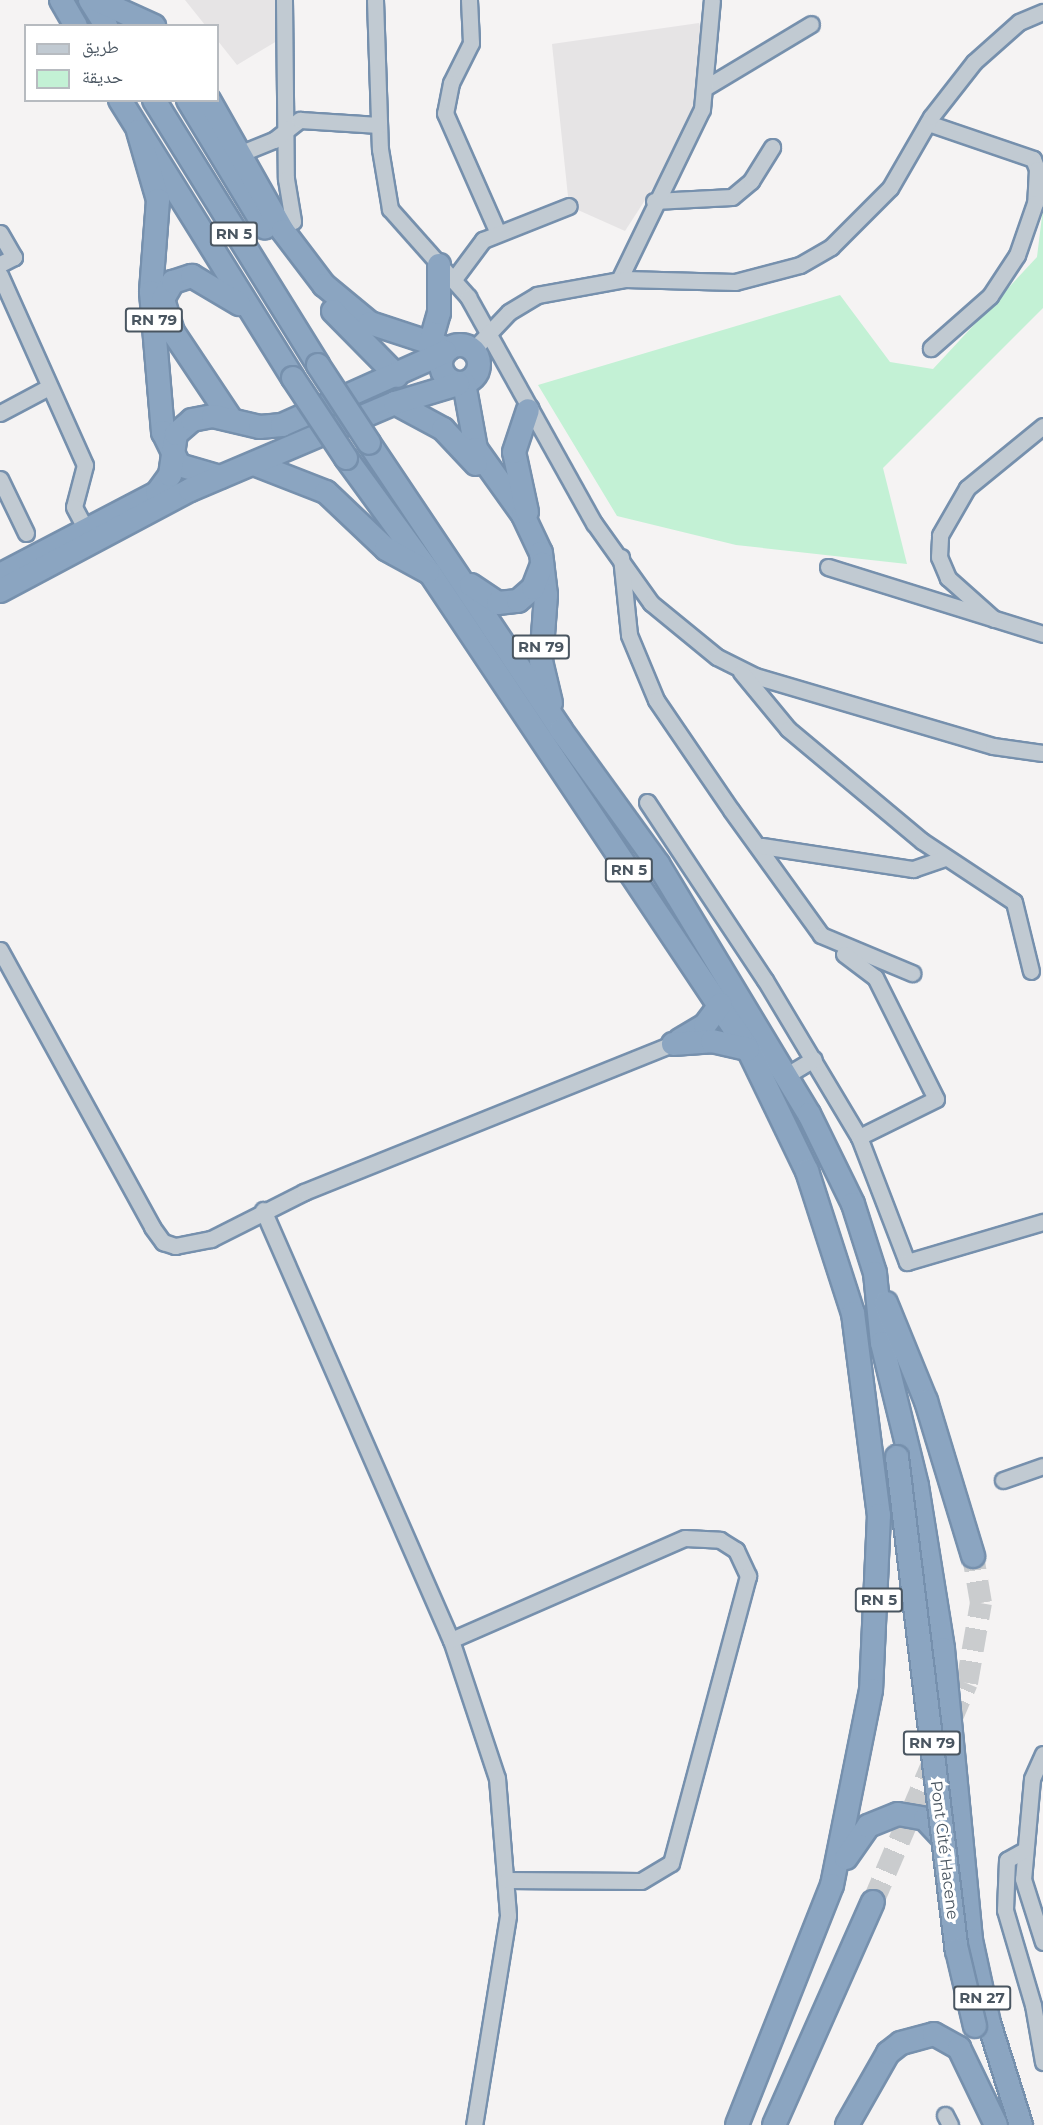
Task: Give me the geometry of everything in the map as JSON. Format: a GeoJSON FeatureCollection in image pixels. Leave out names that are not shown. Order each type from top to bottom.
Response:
{"type":"FeatureCollection","features":[{"type":"Feature","properties":{"kind":"highway"},"geometry":{"type":"LineString","coordinates":[[61,0],[75,24]]}},
{"type":"Feature","properties":{"kind":"highway"},"geometry":{"type":"LineString","coordinates":[[90,0],[105,24]]}},
{"type":"Feature","properties":{"kind":"highway"},"geometry":{"type":"LineString","coordinates":[[97,0],[150,24]]}},
{"type":"Feature","properties":{"kind":"highway","name":"RN 5"},"geometry":{"type":"LineString","coordinates":[[121,102],[254,317],[346,458],[430,573],[721,1004],[748,1049],[807,1171],[853,1313],[879,1515],[879,1607],[871,1690],[832,1885],[737,2125]]}},
{"type":"Feature","properties":{"kind":"highway","name":"RN 5"},"geometry":{"type":"LineString","coordinates":[[155,102],[318,365],[561,730],[658,864],[787,1075],[853,1204],[875,1273],[926,1401],[973,1556]]}},
{"type":"Feature","properties":{"kind":"highway"},"geometry":{"type":"LineString","coordinates":[[189,102],[294,268],[397,376]]}},
{"type":"Feature","properties":{"kind":"highway"},"geometry":{"type":"LineString","coordinates":[[210,102],[292,246],[324,285],[369,323],[441,348]]}},
{"type":"Feature","properties":{"kind":"highway","name":"RN 79"},"geometry":{"type":"LineString","coordinates":[[138,131],[158,200],[151,292],[163,432],[172,457]]}},
{"type":"Feature","properties":{"kind":"highway"},"geometry":{"type":"LineString","coordinates":[[447,272],[439,313],[444,375],[461,384]]}},
{"type":"Feature","properties":{"kind":"highway","name":"RN 79"},"geometry":{"type":"LineString","coordinates":[[231,419],[173,332],[163,299],[179,278],[198,277],[254,317]]}},
{"type":"Feature","properties":{"kind":"highway"},"geometry":{"type":"LineString","coordinates":[[0,575],[85,528],[157,493],[170,476],[172,457],[182,426],[202,417],[231,419],[260,427],[282,425],[397,376],[441,348],[481,342],[479,370],[461,384],[395,403],[220,477],[0,591]]}},
{"type":"Feature","properties":{"kind":"highway"},"geometry":{"type":"LineString","coordinates":[[461,384],[470,433],[495,477]]}},
{"type":"Feature","properties":{"kind":"highway"},"geometry":{"type":"LineString","coordinates":[[395,403],[434,422],[495,477]]}},
{"type":"Feature","properties":{"kind":"highway"},"geometry":{"type":"LineString","coordinates":[[528,410],[514,452],[528,522]]}},
{"type":"Feature","properties":{"kind":"highway"},"geometry":{"type":"LineString","coordinates":[[172,457],[188,471],[220,477]]}},
{"type":"Feature","properties":{"kind":"highway"},"geometry":{"type":"LineString","coordinates":[[254,464],[326,492],[393,554],[430,573]]}},
{"type":"Feature","properties":{"kind":"highway","name":"RN 79"},"geometry":{"type":"LineString","coordinates":[[495,477],[528,522],[543,562],[541,661],[561,730]]}},
{"type":"Feature","properties":{"kind":"highway"},"geometry":{"type":"LineString","coordinates":[[451,566],[489,599],[508,603],[533,588],[543,562]]}},
{"type":"Feature","properties":{"kind":"highway"},"geometry":{"type":"LineString","coordinates":[[673,1044],[705,1025],[721,1004]]}},
{"type":"Feature","properties":{"kind":"highway"},"geometry":{"type":"LineString","coordinates":[[673,1044],[712,1041],[748,1049]]}},
{"type":"Feature","properties":{"kind":"highway","name":"RN 79"},"geometry":{"type":"LineString","coordinates":[[875,1273],[882,1344],[903,1458]]}},
{"type":"Feature","properties":{"kind":"highway","name":"RN 79"},"geometry":{"type":"LineString","coordinates":[[853,1313],[903,1458]]}},
{"type":"Feature","properties":{"kind":"highway","name":"Pont Cité Hacene"},"geometry":{"type":"LineString","coordinates":[[903,1458],[943,1649],[965,1867]]}},
{"type":"Feature","properties":{"kind":"highway","name":"Pont Cité Hacene"},"geometry":{"type":"LineString","coordinates":[[903,1458],[957,1950],[975,2026]]}},
{"type":"Feature","properties":{"kind":"highway"},"geometry":{"type":"LineString","coordinates":[[832,1885],[860,1833],[898,1814],[933,1824],[965,1867]]}},
{"type":"Feature","properties":{"kind":"highway","name":"RN 27"},"geometry":{"type":"LineString","coordinates":[[965,1867],[983,2002],[1021,2125]]}},
{"type":"Feature","properties":{"kind":"highway"},"geometry":{"type":"LineString","coordinates":[[774,2125],[873,1902]]}},
{"type":"Feature","properties":{"kind":"highway","name":"RN 27"},"geometry":{"type":"LineString","coordinates":[[975,2026],[1005,2125]]}},
{"type":"Feature","properties":{"kind":"highway"},"geometry":{"type":"LineString","coordinates":[[847,2125],[888,2053],[910,2039],[934,2034],[959,2048],[996,2125]]}},
{"type":"Feature","properties":{"kind":"street"},"geometry":{"type":"LineString","coordinates":[[284,0],[285,131],[293,221]]}},
{"type":"Feature","properties":{"kind":"street"},"geometry":{"type":"LineString","coordinates":[[375,0],[379,125],[390,209],[447,272],[481,342],[528,410],[594,523],[621,557],[651,603],[739,669],[788,729],[945,858],[1014,902],[1031,971]]}},
{"type":"Feature","properties":{"kind":"street"},"geometry":{"type":"LineString","coordinates":[[469,0],[471,43],[451,83],[446,113],[497,231]]}},
{"type":"Feature","properties":{"kind":"street"},"geometry":{"type":"LineString","coordinates":[[619,280],[654,201],[702,109],[708,86],[712,0]]}},
{"type":"Feature","properties":{"kind":"street"},"geometry":{"type":"LineString","coordinates":[[481,342],[537,295],[619,280],[735,282],[800,265],[862,221],[890,188],[928,123],[995,40],[1043,12]]}},
{"type":"Feature","properties":{"kind":"street"},"geometry":{"type":"LineString","coordinates":[[708,86],[811,24]]}},
{"type":"Feature","properties":{"kind":"street"},"geometry":{"type":"LineString","coordinates":[[239,154],[285,131],[300,120],[379,125]]}},
{"type":"Feature","properties":{"kind":"street"},"geometry":{"type":"LineString","coordinates":[[928,123],[1033,159],[1037,169],[1035,203],[1017,255],[990,296],[931,348]]}},
{"type":"Feature","properties":{"kind":"street"},"geometry":{"type":"LineString","coordinates":[[654,201],[732,196],[751,181],[772,147]]}},
{"type":"Feature","properties":{"kind":"street"},"geometry":{"type":"LineString","coordinates":[[447,272],[497,231],[569,206]]}},
{"type":"Feature","properties":{"kind":"street"},"geometry":{"type":"LineString","coordinates":[[0,233],[14,257],[0,264]]}},
{"type":"Feature","properties":{"kind":"street"},"geometry":{"type":"LineString","coordinates":[[0,275],[47,388],[85,465],[74,507],[85,528]]}},
{"type":"Feature","properties":{"kind":"street"},"geometry":{"type":"LineString","coordinates":[[0,413],[47,388]]}},
{"type":"Feature","properties":{"kind":"street"},"geometry":{"type":"LineString","coordinates":[[994,619],[948,578],[939,557],[940,536],[968,488],[1043,426]]}},
{"type":"Feature","properties":{"kind":"street"},"geometry":{"type":"LineString","coordinates":[[0,479],[26,533]]}},
{"type":"Feature","properties":{"kind":"street"},"geometry":{"type":"LineString","coordinates":[[621,557],[629,635],[656,700],[830,943],[875,977],[936,1099],[859,1137]]}},
{"type":"Feature","properties":{"kind":"street"},"geometry":{"type":"LineString","coordinates":[[828,567],[1043,634]]}},
{"type":"Feature","properties":{"kind":"street"},"geometry":{"type":"LineString","coordinates":[[739,669],[993,746],[1043,753]]}},
{"type":"Feature","properties":{"kind":"street"},"geometry":{"type":"LineString","coordinates":[[647,802],[814,1059],[859,1137],[907,1262],[1043,1222]]}},
{"type":"Feature","properties":{"kind":"street"},"geometry":{"type":"LineString","coordinates":[[762,846],[913,869],[945,858]]}},
{"type":"Feature","properties":{"kind":"street"},"geometry":{"type":"LineString","coordinates":[[830,943],[912,973]]}},
{"type":"Feature","properties":{"kind":"street"},"geometry":{"type":"LineString","coordinates":[[0,950],[163,1242],[191,1246],[262,1210],[673,1044]]}},
{"type":"Feature","properties":{"kind":"street"},"geometry":{"type":"LineString","coordinates":[[787,1075],[814,1059]]}},
{"type":"Feature","properties":{"kind":"street"},"geometry":{"type":"LineString","coordinates":[[262,1210],[451,1640],[497,1778],[507,1880],[505,1954],[474,2125]]}},
{"type":"Feature","properties":{"kind":"street"},"geometry":{"type":"LineString","coordinates":[[1003,1480],[1043,1466]]}},
{"type":"Feature","properties":{"kind":"street"},"geometry":{"type":"LineString","coordinates":[[451,1640],[685,1538],[720,1540],[736,1550],[748,1576],[671,1863],[640,1881],[507,1880]]}},
{"type":"Feature","properties":{"kind":"street"},"geometry":{"type":"LineString","coordinates":[[1043,1754],[1032,1779],[1023,1851],[1025,1891],[1043,1942]]}},
{"type":"Feature","properties":{"kind":"street"},"geometry":{"type":"LineString","coordinates":[[1023,1851],[1007,1860],[1005,1910],[1033,2005],[1043,2062]]}},
{"type":"Feature","properties":{"kind":"shaded area"},"geometry":{"type":"Polygon","coordinates":[[[185,0],[280,0],[282,38],[237,65],[219,42],[219,24],[204,24],[185,0]]]}},
{"type":"Feature","properties":{"kind":"shaded area"},"geometry":{"type":"Polygon","coordinates":[[[699,23],[709,58],[693,126],[625,231],[569,206],[552,44],[699,23]]]}},
{"type":"Feature","properties":{"kind":"green space"},"geometry":{"type":"Polygon","coordinates":[[[1043,208],[1043,308],[883,468],[907,564],[736,545],[617,516],[538,385],[840,295],[890,362],[933,369],[1037,257],[1043,208]]]}},
{"type":"Feature","properties":{"kind":"tunnel"},"geometry":{"type":"LineString","coordinates":[[873,1902],[967,1683],[981,1603],[973,1556]]}}]}
